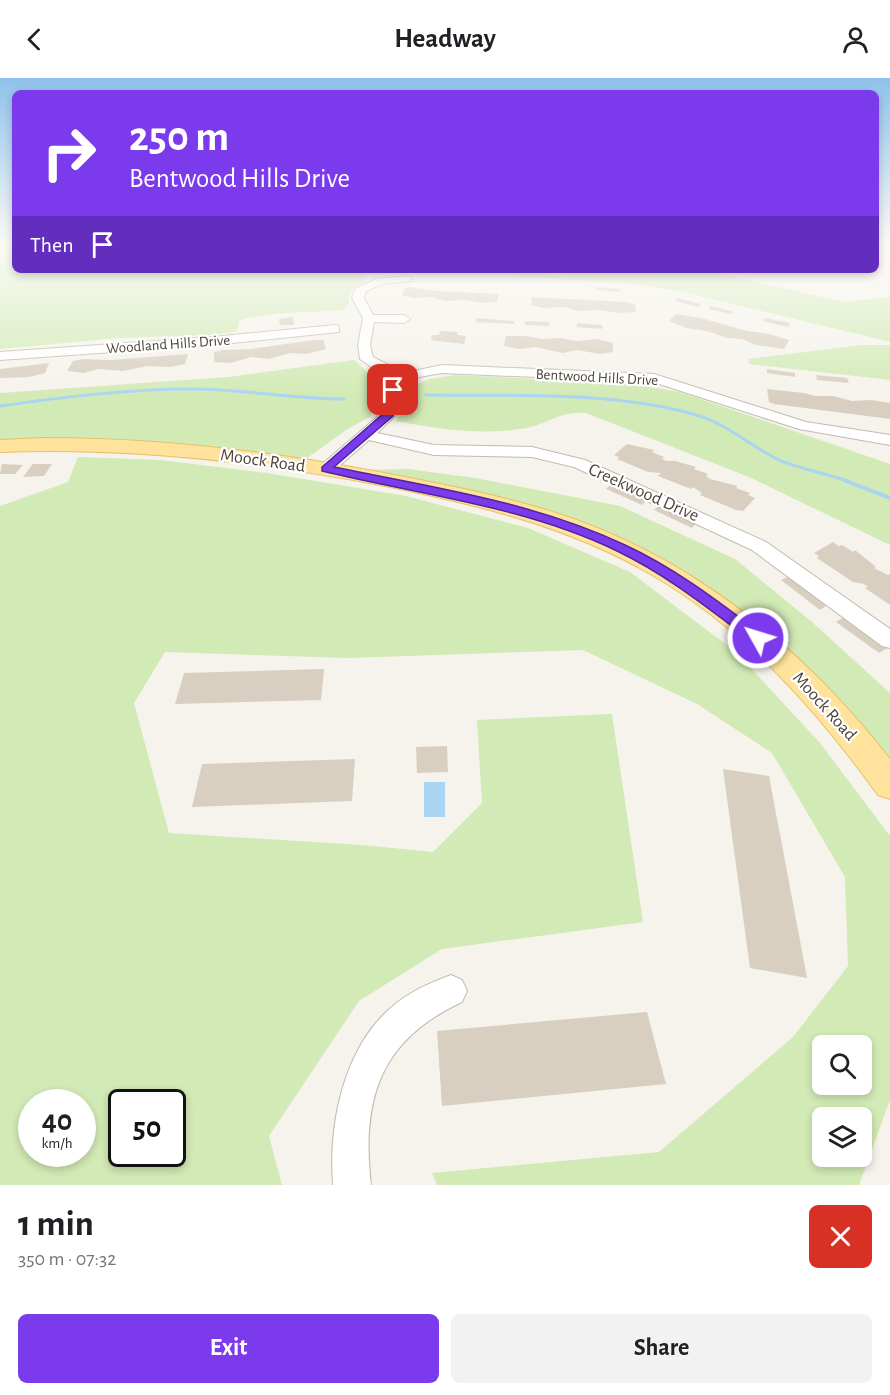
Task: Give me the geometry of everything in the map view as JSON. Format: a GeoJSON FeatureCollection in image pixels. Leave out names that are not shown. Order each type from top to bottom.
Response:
{"type":"FeatureCollection","features":[{"type":"Feature","properties":{"kind":"main road","name":"Moock Road"},"geometry":{"type":"LineString","coordinates":[[0,446],[92,445],[170,448],[319,468],[420,487],[537,515],[621,548],[674,577],[743,626],[781,658],[825,703],[890,784]]}},
{"type":"Feature","properties":{"kind":"street"},"geometry":{"type":"LineString","coordinates":[[319,468],[360,441],[390,414],[393,406],[393,390],[405,378],[386,371],[367,359],[364,345],[369,318],[358,300],[359,296]]}},
{"type":"Feature","properties":{"kind":"street"},"geometry":{"type":"LineString","coordinates":[[369,318],[404,319]]}},
{"type":"Feature","properties":{"kind":"street","name":"Woodland Hills Drive"},"geometry":{"type":"LineString","coordinates":[[0,356],[335,330]]}},
{"type":"Feature","properties":{"kind":"street","name":"Bentwood Hills Drive"},"geometry":{"type":"LineString","coordinates":[[405,378],[442,369],[654,378],[804,426],[890,440]]}},
{"type":"Feature","properties":{"kind":"street","name":"Creekwood Drive"},"geometry":{"type":"LineString","coordinates":[[366,434],[395,443],[434,450],[532,452],[579,463],[759,546],[890,640]]}},
{"type":"Feature","properties":{"kind":"street"},"geometry":{"type":"LineString","coordinates":[[352,1185],[349,1167],[353,1109],[370,1059],[397,1021],[431,997],[451,991]]}},
{"type":"Feature","properties":{"kind":"green space"},"geometry":{"type":"Polygon","coordinates":[[[0,296],[349,296],[349,303],[343,310],[253,317],[240,320],[236,332],[119,338],[0,349],[0,296]]]}},
{"type":"Feature","properties":{"kind":"green space"},"geometry":{"type":"Polygon","coordinates":[[[699,296],[816,296],[843,302],[890,297],[890,342],[699,296]]]}},
{"type":"Feature","properties":{"kind":"green space"},"geometry":{"type":"Polygon","coordinates":[[[862,345],[890,345],[890,380],[749,364],[748,359],[862,345]]]}},
{"type":"Feature","properties":{"kind":"green space"},"geometry":{"type":"Polygon","coordinates":[[[354,360],[377,381],[370,417],[349,428],[303,461],[0,441],[0,393],[228,377],[354,360]]]}},
{"type":"Feature","properties":{"kind":"green space"},"geometry":{"type":"Polygon","coordinates":[[[455,375],[627,383],[680,392],[890,464],[890,545],[749,477],[586,413],[568,414],[537,425],[505,431],[442,429],[396,421],[413,386],[429,379],[455,375]]]}},
{"type":"Feature","properties":{"kind":"green space"},"geometry":{"type":"Polygon","coordinates":[[[78,457],[161,460],[267,473],[406,496],[528,528],[630,572],[736,652],[820,743],[890,836],[890,1100],[872,1149],[872,1107],[812,1107],[812,1167],[866,1167],[859,1185],[437,1185],[432,1173],[659,1152],[793,1037],[848,966],[845,877],[772,753],[697,704],[583,650],[348,658],[165,652],[134,703],[169,833],[362,845],[433,852],[482,803],[477,720],[612,714],[643,922],[442,949],[359,1001],[269,1136],[282,1185],[0,1185],[0,506],[68,482],[78,457]]]}},
{"type":"Feature","properties":{"kind":"green space"},"geometry":{"type":"Polygon","coordinates":[[[408,469],[475,478],[620,506],[735,559],[812,622],[890,693],[890,772],[812,677],[614,539],[361,470],[408,469]]]}},
{"type":"Feature","properties":{"kind":"water"},"geometry":{"type":"Polygon","coordinates":[[[424,782],[445,782],[445,817],[424,817],[424,782]]]}},
{"type":"Feature","properties":{"kind":"building"},"geometry":{"type":"Polygon","coordinates":[[[405,296],[499,296],[497,302],[484,303],[465,300],[445,301],[432,297],[414,298],[405,296]]]}},
{"type":"Feature","properties":{"kind":"building"},"geometry":{"type":"Polygon","coordinates":[[[532,297],[626,302],[635,304],[636,312],[578,311],[564,307],[544,308],[531,305],[532,297]]]}},
{"type":"Feature","properties":{"kind":"building"},"geometry":{"type":"Polygon","coordinates":[[[678,298],[701,304],[698,307],[675,301],[678,298]]]}},
{"type":"Feature","properties":{"kind":"building"},"geometry":{"type":"Polygon","coordinates":[[[711,306],[734,312],[731,314],[708,309],[711,306]]]}},
{"type":"Feature","properties":{"kind":"building"},"geometry":{"type":"Polygon","coordinates":[[[676,314],[789,340],[784,349],[756,345],[742,339],[727,338],[707,331],[686,328],[669,321],[676,314]]]}},
{"type":"Feature","properties":{"kind":"building"},"geometry":{"type":"Polygon","coordinates":[[[293,317],[294,325],[280,325],[279,319],[293,317]]]}},
{"type":"Feature","properties":{"kind":"building"},"geometry":{"type":"Polygon","coordinates":[[[477,318],[514,321],[514,324],[476,322],[477,318]]]}},
{"type":"Feature","properties":{"kind":"building"},"geometry":{"type":"Polygon","coordinates":[[[765,318],[790,323],[788,327],[763,321],[765,318]]]}},
{"type":"Feature","properties":{"kind":"building"},"geometry":{"type":"Polygon","coordinates":[[[525,321],[549,322],[549,326],[525,325],[525,321]]]}},
{"type":"Feature","properties":{"kind":"building"},"geometry":{"type":"Polygon","coordinates":[[[577,323],[602,325],[602,329],[577,327],[577,323]]]}},
{"type":"Feature","properties":{"kind":"building"},"geometry":{"type":"Polygon","coordinates":[[[440,331],[458,332],[457,335],[466,336],[464,344],[431,340],[432,335],[439,335],[440,331]]]}},
{"type":"Feature","properties":{"kind":"building"},"geometry":{"type":"Polygon","coordinates":[[[506,336],[561,338],[576,341],[597,339],[613,343],[613,352],[600,354],[577,350],[563,353],[536,347],[519,349],[504,346],[506,336]]]}},
{"type":"Feature","properties":{"kind":"building"},"geometry":{"type":"Polygon","coordinates":[[[323,340],[326,349],[306,354],[290,353],[269,359],[251,357],[231,363],[214,362],[214,352],[323,340]]]}},
{"type":"Feature","properties":{"kind":"building"},"geometry":{"type":"Polygon","coordinates":[[[188,354],[185,364],[170,367],[147,366],[123,371],[98,369],[84,373],[67,371],[73,361],[83,359],[111,360],[188,354]]]}},
{"type":"Feature","properties":{"kind":"building"},"geometry":{"type":"Polygon","coordinates":[[[49,363],[45,373],[29,377],[0,378],[0,369],[49,363]]]}},
{"type":"Feature","properties":{"kind":"building"},"geometry":{"type":"Polygon","coordinates":[[[767,369],[795,373],[795,377],[767,373],[767,369]]]}},
{"type":"Feature","properties":{"kind":"building"},"geometry":{"type":"Polygon","coordinates":[[[816,375],[847,378],[849,383],[817,380],[816,375]]]}},
{"type":"Feature","properties":{"kind":"building"},"geometry":{"type":"Polygon","coordinates":[[[767,389],[815,396],[833,396],[852,401],[871,400],[890,403],[890,419],[774,404],[769,402],[767,389]]]}},
{"type":"Feature","properties":{"kind":"building"},"geometry":{"type":"Polygon","coordinates":[[[627,444],[654,450],[652,452],[664,457],[662,459],[666,461],[696,467],[694,469],[708,474],[706,476],[710,479],[738,486],[736,488],[750,493],[748,495],[755,498],[743,511],[700,495],[702,493],[693,487],[691,489],[658,476],[661,473],[648,472],[617,459],[619,457],[614,455],[627,444]]]}},
{"type":"Feature","properties":{"kind":"building"},"geometry":{"type":"Polygon","coordinates":[[[2,464],[23,465],[15,474],[0,474],[2,464]]]}},
{"type":"Feature","properties":{"kind":"building"},"geometry":{"type":"Polygon","coordinates":[[[33,464],[52,464],[44,476],[23,477],[33,464]]]}},
{"type":"Feature","properties":{"kind":"building"},"geometry":{"type":"Polygon","coordinates":[[[612,483],[648,499],[642,505],[606,489],[612,483]]]}},
{"type":"Feature","properties":{"kind":"building"},"geometry":{"type":"Polygon","coordinates":[[[661,504],[698,521],[692,528],[654,510],[661,504]]]}},
{"type":"Feature","properties":{"kind":"building"},"geometry":{"type":"Polygon","coordinates":[[[833,542],[853,552],[855,550],[876,567],[874,568],[890,574],[890,605],[865,588],[868,587],[864,584],[853,582],[817,558],[819,556],[814,553],[833,542]]]}},
{"type":"Feature","properties":{"kind":"building"},"geometry":{"type":"Polygon","coordinates":[[[790,576],[829,604],[820,610],[781,580],[790,576]]]}},
{"type":"Feature","properties":{"kind":"building"},"geometry":{"type":"Polygon","coordinates":[[[845,616],[889,647],[879,653],[836,622],[845,616]]]}},
{"type":"Feature","properties":{"kind":"building"},"geometry":{"type":"Polygon","coordinates":[[[324,669],[321,700],[175,704],[184,673],[324,669]]]}},
{"type":"Feature","properties":{"kind":"building"},"geometry":{"type":"Polygon","coordinates":[[[447,746],[448,772],[417,773],[416,747],[447,746]]]}},
{"type":"Feature","properties":{"kind":"building"},"geometry":{"type":"Polygon","coordinates":[[[355,759],[352,801],[192,807],[202,764],[355,759]]]}},
{"type":"Feature","properties":{"kind":"building"},"geometry":{"type":"Polygon","coordinates":[[[723,769],[769,776],[807,978],[750,968],[723,769]]]}},
{"type":"Feature","properties":{"kind":"building"},"geometry":{"type":"Polygon","coordinates":[[[647,1012],[666,1084],[442,1106],[437,1031],[647,1012]]]}},
{"type":"Feature","properties":{"kind":"waterway"},"geometry":{"type":"LineString","coordinates":[[0,406],[96,394],[168,389],[211,389],[344,399]]}},
{"type":"Feature","properties":{"kind":"waterway"},"geometry":{"type":"LineString","coordinates":[[426,395],[561,396],[629,401],[662,407],[705,418],[777,459],[850,482]]}},
{"type":"Feature","properties":{"kind":"waterway"},"geometry":{"type":"LineString","coordinates":[[846,481],[890,498]]}},
{"type":"Feature","properties":{"kind":"route"},"geometry":{"type":"LineString","coordinates":[[393,390],[393,406],[390,414],[326,469],[485,501],[568,526],[621,548],[674,577],[717,606],[758,638]]}}]}
